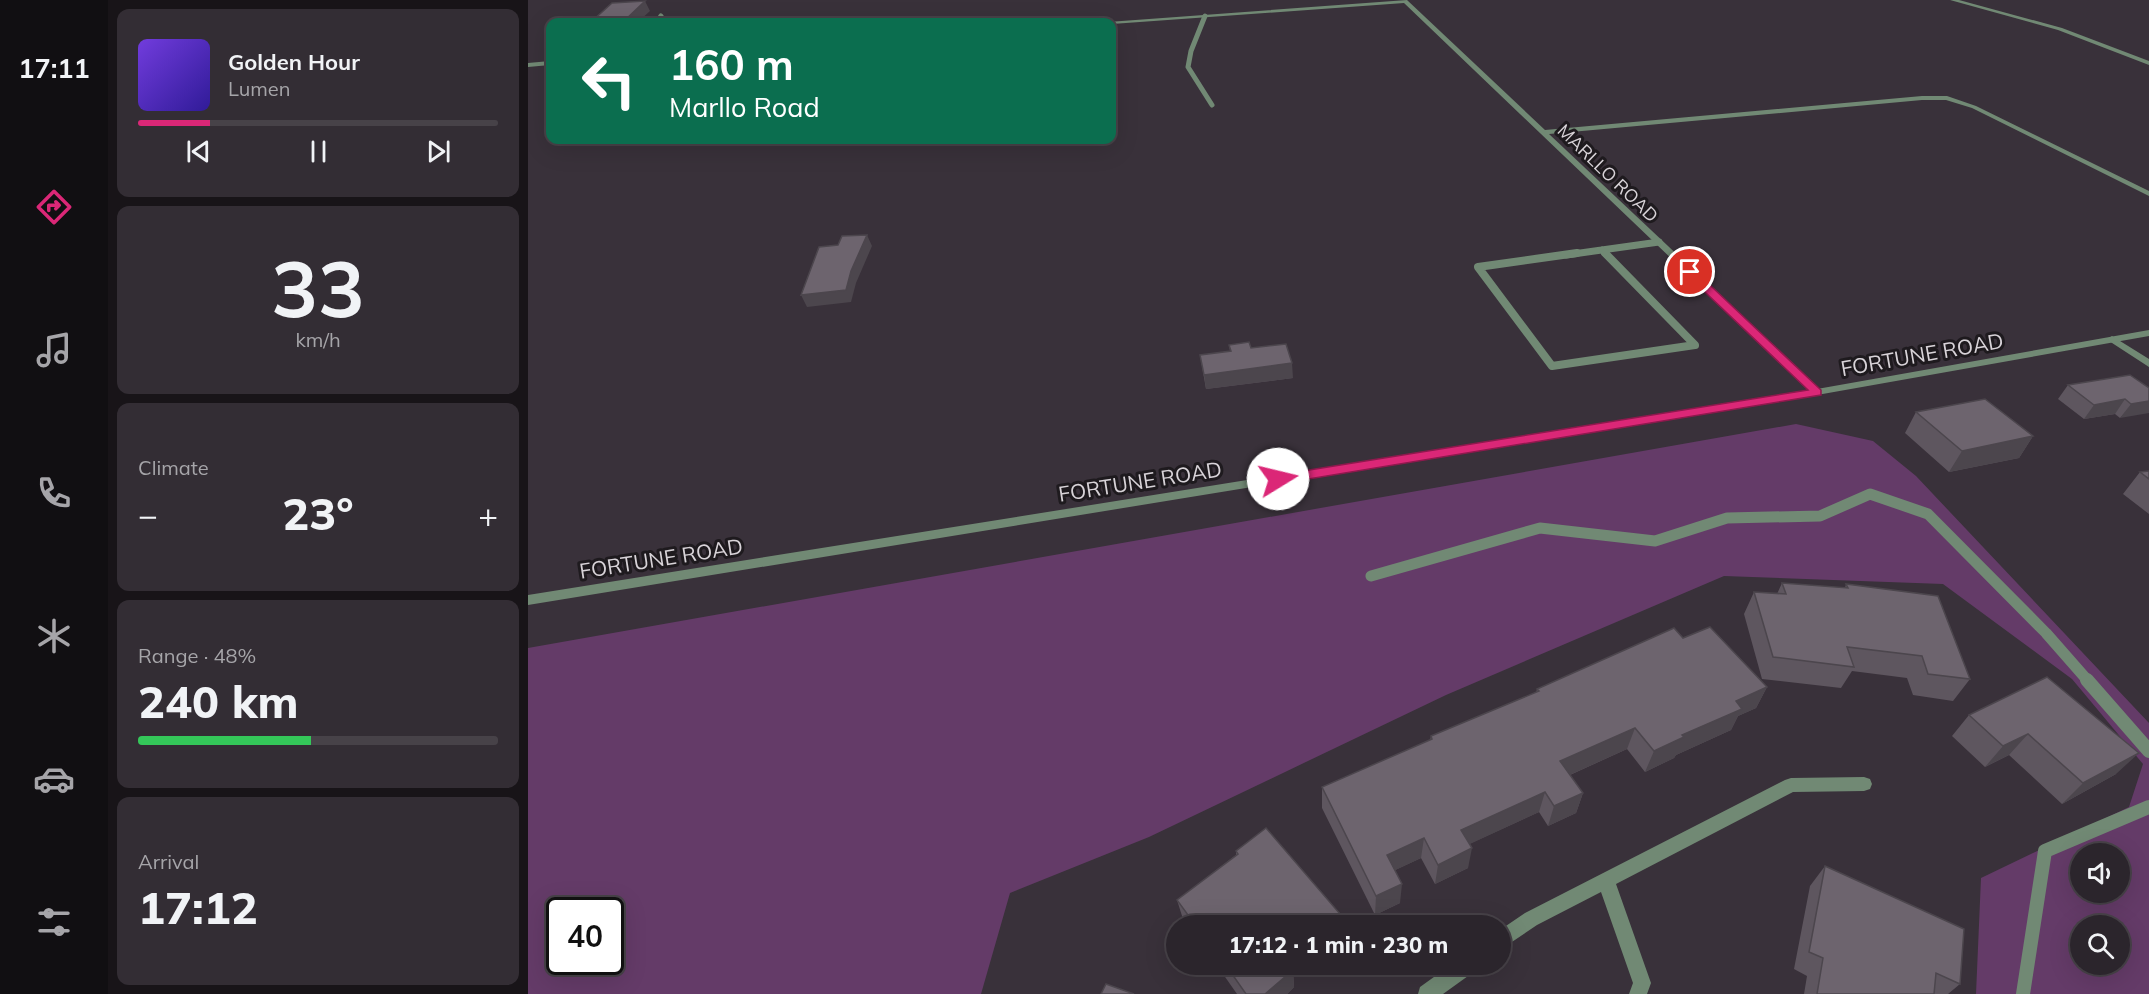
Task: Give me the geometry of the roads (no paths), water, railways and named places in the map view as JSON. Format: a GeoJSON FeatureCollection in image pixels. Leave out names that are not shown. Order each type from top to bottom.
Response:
{"type":"FeatureCollection","features":[{"type":"Feature","properties":{"kind":"street"},"geometry":{"type":"LineString","coordinates":[[1953,0],[2060,29],[2149,63]]}},
{"type":"Feature","properties":{"kind":"street"},"geometry":{"type":"LineString","coordinates":[[1116,22],[1404,1]]}},
{"type":"Feature","properties":{"kind":"street","name":"MARLLO ROAD"},"geometry":{"type":"LineString","coordinates":[[1404,1],[1817,392]]}},
{"type":"Feature","properties":{"kind":"street"},"geometry":{"type":"LineString","coordinates":[[528,65],[546,63]]}},
{"type":"Feature","properties":{"kind":"street"},"geometry":{"type":"LineString","coordinates":[[1543,132],[1922,98],[1947,98],[1974,106],[2149,194]]}},
{"type":"Feature","properties":{"kind":"street","name":"FORTUNE ROAD"},"geometry":{"type":"LineString","coordinates":[[528,600],[1817,392],[2149,333]]}},
{"type":"Feature","properties":{"kind":"street"},"geometry":{"type":"LineString","coordinates":[[2112,339],[2149,363]]}},
{"type":"Feature","properties":{"kind":"street"},"geometry":{"type":"LineString","coordinates":[[1511,933],[1531,919],[1791,785],[1864,784]]}},
{"type":"Feature","properties":{"kind":"street"},"geometry":{"type":"LineString","coordinates":[[1606,880],[1642,983],[1638,994]]}},
{"type":"Feature","properties":{"kind":"street"},"geometry":{"type":"LineString","coordinates":[[1427,994],[1453,975]]}},
{"type":"Feature","properties":{"kind":"lane"},"geometry":{"type":"LineString","coordinates":[[1204,16],[1191,51],[1188,67],[1212,105]]}},
{"type":"Feature","properties":{"kind":"lane"},"geometry":{"type":"LineString","coordinates":[[1602,250],[1695,345],[1552,366],[1478,267],[1659,242]]}},
{"type":"Feature","properties":{"kind":"lane"},"geometry":{"type":"LineString","coordinates":[[1371,576],[1540,528],[1655,541],[1727,518],[1820,516],[1870,494],[1928,514],[2046,633],[2149,751]]}},
{"type":"Feature","properties":{"kind":"lane"},"geometry":{"type":"LineString","coordinates":[[2023,994],[2045,851],[2149,807]]}}]}
